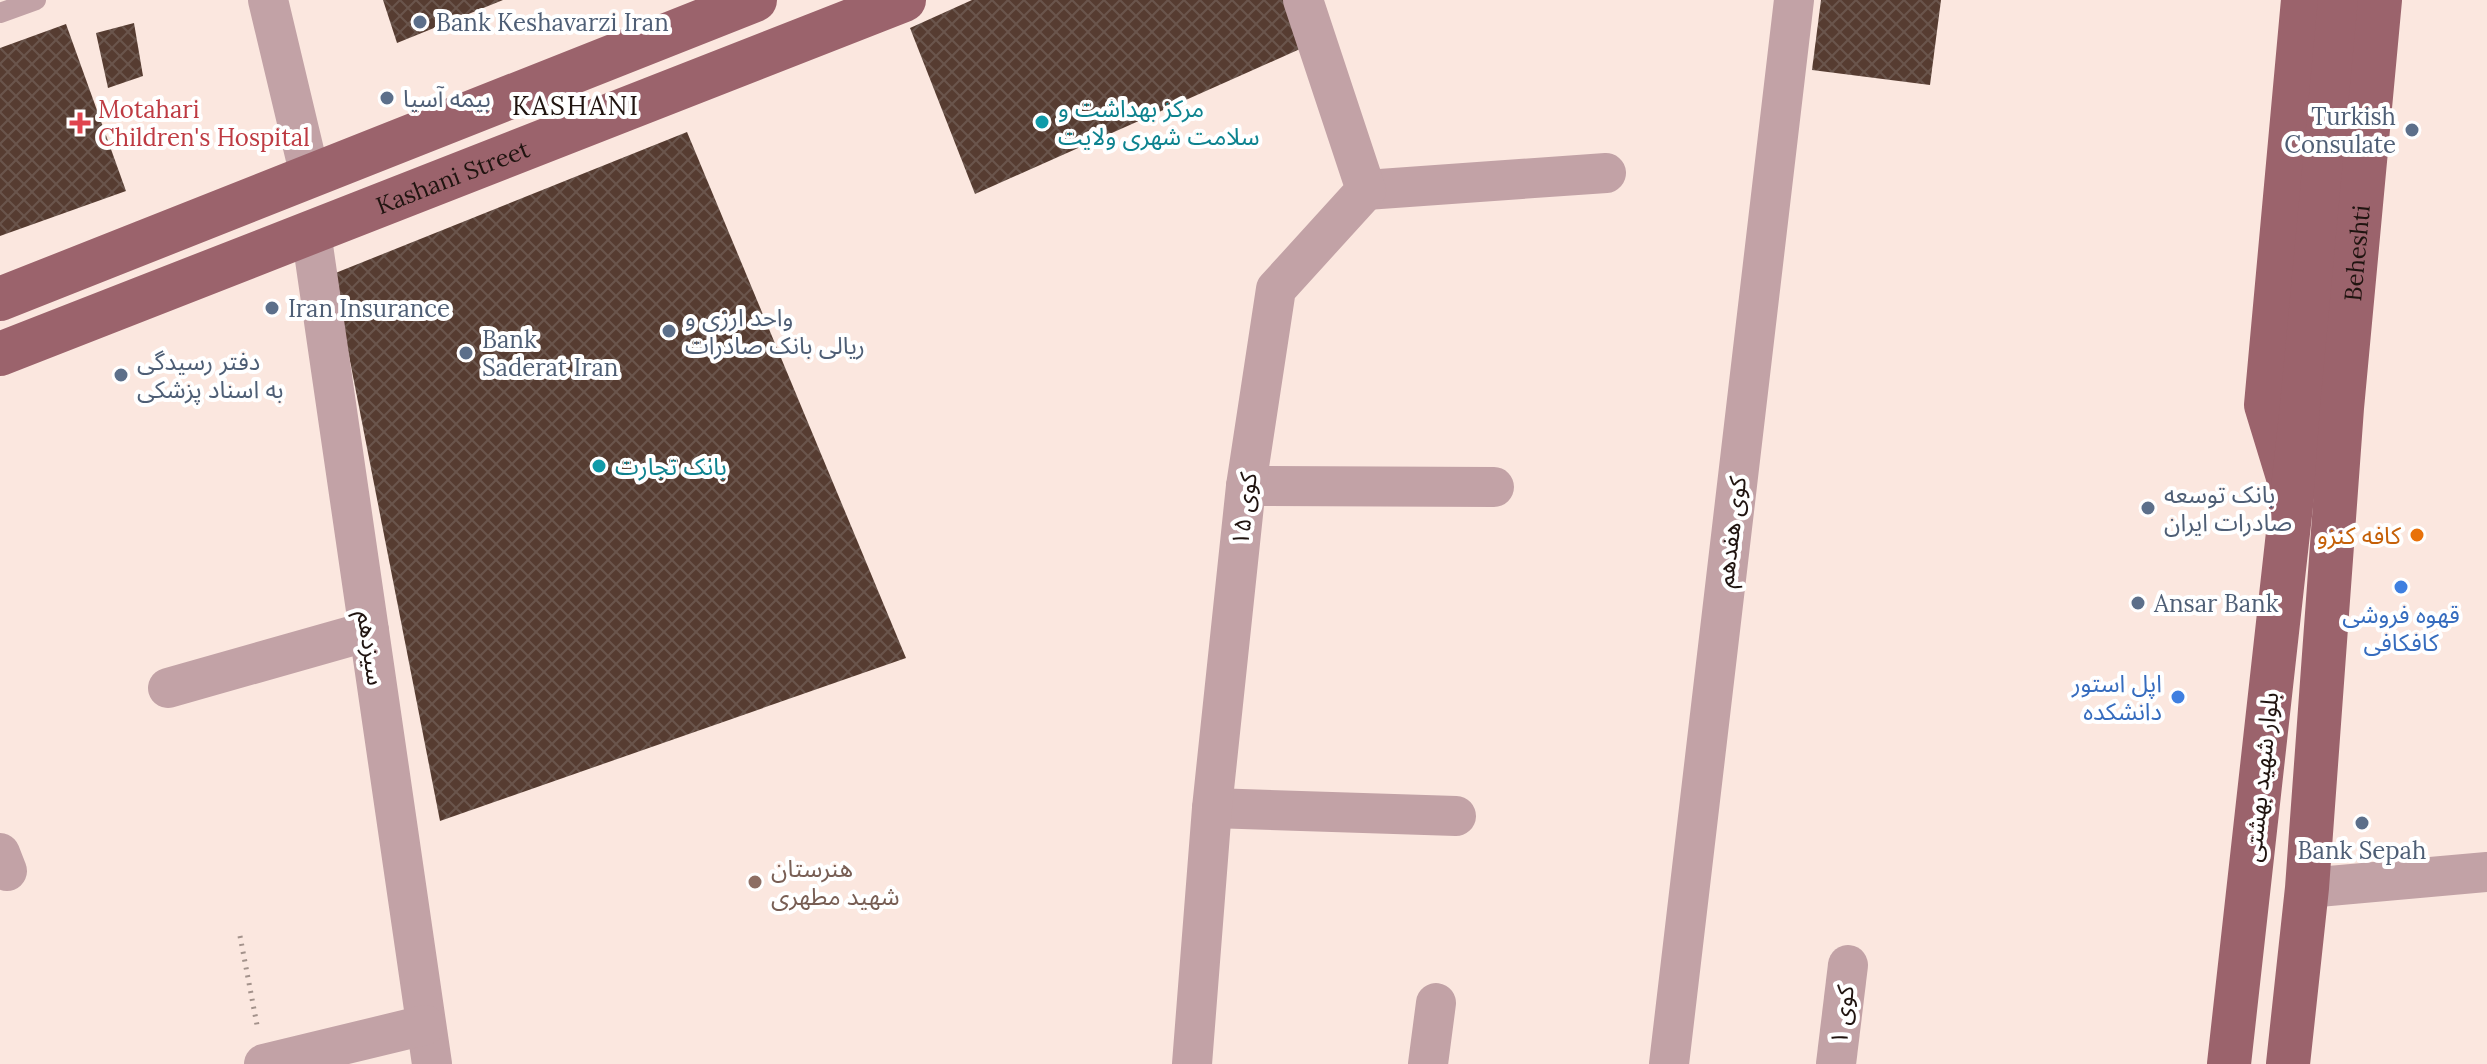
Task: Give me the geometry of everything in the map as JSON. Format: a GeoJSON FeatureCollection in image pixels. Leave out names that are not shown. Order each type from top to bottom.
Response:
{"type":"FeatureCollection","features":[{"type":"Feature","properties":{"kind":"main road"},"geometry":{"type":"LineString","coordinates":[[0,299],[755,0]]}},
{"type":"Feature","properties":{"kind":"main road","name":"Kashani Street"},"geometry":{"type":"LineString","coordinates":[[0,354],[904,0]]}},
{"type":"Feature","properties":{"kind":"main road"},"geometry":{"type":"LineString","coordinates":[[2292,491],[2266,405],[2303,0]]}},
{"type":"Feature","properties":{"kind":"main road","name":"Beheshti"},"geometry":{"type":"LineString","coordinates":[[2292,491],[2340,0]]}},
{"type":"Feature","properties":{"kind":"main road","name":"Beheshti"},"geometry":{"type":"LineString","coordinates":[[2334,506],[2380,0]]}},
{"type":"Feature","properties":{"kind":"main road"},"geometry":{"type":"LineString","coordinates":[[2288,1064],[2307,888],[2334,506],[2371,408],[2410,0]]}},
{"type":"Feature","properties":{"kind":"main road","name":"بلوار شهید بهشتی"},"geometry":{"type":"LineString","coordinates":[[2229,1064],[2292,491]]}},
{"type":"Feature","properties":{"kind":"street"},"geometry":{"type":"LineString","coordinates":[[268,0],[310,176]]}},
{"type":"Feature","properties":{"kind":"street"},"geometry":{"type":"LineString","coordinates":[[1303,0],[1366,190],[1606,173]]}},
{"type":"Feature","properties":{"kind":"street","name":"کوی هفدهم"},"geometry":{"type":"LineString","coordinates":[[1669,1064],[1794,0]]}},
{"type":"Feature","properties":{"kind":"street","name":"کوی ۱۵"},"geometry":{"type":"LineString","coordinates":[[1192,1064],[1212,808],[1246,486],[1276,289],[1366,190]]}},
{"type":"Feature","properties":{"kind":"street","name":"سیزدهم"},"geometry":{"type":"LineString","coordinates":[[311,232],[432,1064]]}},
{"type":"Feature","properties":{"kind":"street"},"geometry":{"type":"LineString","coordinates":[[1246,486],[1494,487]]}},
{"type":"Feature","properties":{"kind":"street"},"geometry":{"type":"LineString","coordinates":[[168,688],[369,631]]}},
{"type":"Feature","properties":{"kind":"street"},"geometry":{"type":"LineString","coordinates":[[1212,808],[1456,816]]}},
{"type":"Feature","properties":{"kind":"street"},"geometry":{"type":"LineString","coordinates":[[2307,888],[2487,872]]}},
{"type":"Feature","properties":{"kind":"street","name":"کوی ۱"},"geometry":{"type":"LineString","coordinates":[[1836,1064],[1848,965]]}},
{"type":"Feature","properties":{"kind":"street"},"geometry":{"type":"LineString","coordinates":[[1428,1064],[1436,1003]]}},
{"type":"Feature","properties":{"kind":"street"},"geometry":{"type":"LineString","coordinates":[[264,1064],[425,1025]]}},
{"type":"Feature","properties":{"kind":"lane"},"geometry":{"type":"LineString","coordinates":[[0,13],[36,0]]}},
{"type":"Feature","properties":{"kind":"path"},"geometry":{"type":"LineString","coordinates":[[240,936],[264,1064]]}},
{"type":"Feature","properties":{"kind":"building","name":"Bank Keshavarzi Iran"},"geometry":{"type":"Polygon","coordinates":[[[383,0],[503,0],[397,43],[383,0]]]}},
{"type":"Feature","properties":{"kind":"building","name":"مرکز بهداشت و سلامت شهری ولایت"},"geometry":{"type":"Polygon","coordinates":[[[972,0],[1285,0],[1300,49],[975,194],[910,28],[972,0]]]}},
{"type":"Feature","properties":{"kind":"building"},"geometry":{"type":"Polygon","coordinates":[[[1821,0],[1941,0],[1930,85],[1812,70],[1821,0]]]}},
{"type":"Feature","properties":{"kind":"building"},"geometry":{"type":"Polygon","coordinates":[[[134,23],[143,76],[108,88],[96,33],[134,23]]]}},
{"type":"Feature","properties":{"kind":"building"},"geometry":{"type":"Polygon","coordinates":[[[66,24],[126,191],[0,236],[0,48],[66,24]]]}},
{"type":"Feature","properties":{"kind":"building","name":"بانک تجارت"},"geometry":{"type":"Polygon","coordinates":[[[687,132],[906,658],[440,821],[333,274],[687,132]]]}},
{"type":"Feature","properties":{"kind":"place","name":"Bank Keshavarzi Iran"},"geometry":{"type":"Point","coordinates":[420,22]}},
{"type":"Feature","properties":{"kind":"place","name":"بیمه آسیا"},"geometry":{"type":"Point","coordinates":[387,98]}},
{"type":"Feature","properties":{"kind":"place","name":"مرکز بهداشت و سلامت شهری ولایت"},"geometry":{"type":"Point","coordinates":[1042,122]}},
{"type":"Feature","properties":{"kind":"place","name":"Motahari Children's Hospital"},"geometry":{"type":"Point","coordinates":[80,123]}},
{"type":"Feature","properties":{"kind":"place","name":"Turkish Consulate"},"geometry":{"type":"Point","coordinates":[2412,130]}},
{"type":"Feature","properties":{"kind":"place","name":"Iran Insurance"},"geometry":{"type":"Point","coordinates":[272,308]}},
{"type":"Feature","properties":{"kind":"place","name":"واحد ارزی و ریالی بانک صادرات"},"geometry":{"type":"Point","coordinates":[669,331]}},
{"type":"Feature","properties":{"kind":"place","name":"Bank Saderat Iran"},"geometry":{"type":"Point","coordinates":[466,353]}},
{"type":"Feature","properties":{"kind":"place","name":"دفتر رسیدگی به اسناد پزشکی"},"geometry":{"type":"Point","coordinates":[121,375]}},
{"type":"Feature","properties":{"kind":"place","name":"بانک تجارت"},"geometry":{"type":"Point","coordinates":[599,466]}},
{"type":"Feature","properties":{"kind":"place","name":"بانک توسعه صادرات ایران"},"geometry":{"type":"Point","coordinates":[2148,508]}},
{"type":"Feature","properties":{"kind":"place","name":"کافه کنزو"},"geometry":{"type":"Point","coordinates":[2417,535]}},
{"type":"Feature","properties":{"kind":"place","name":"قهوه فروشی کافکافی"},"geometry":{"type":"Point","coordinates":[2401,587]}},
{"type":"Feature","properties":{"kind":"place","name":"Ansar Bank"},"geometry":{"type":"Point","coordinates":[2138,603]}},
{"type":"Feature","properties":{"kind":"place","name":"اپل استور دانشکده"},"geometry":{"type":"Point","coordinates":[2178,697]}},
{"type":"Feature","properties":{"kind":"place","name":"Bank Sepah"},"geometry":{"type":"Point","coordinates":[2362,823]}},
{"type":"Feature","properties":{"kind":"place","name":"هنرستان شهید مطهری"},"geometry":{"type":"Point","coordinates":[755,882]}},
{"type":"Feature","properties":{"kind":"district","name":"KASHANI"},"geometry":{"type":"Point","coordinates":[576,105]}}]}
